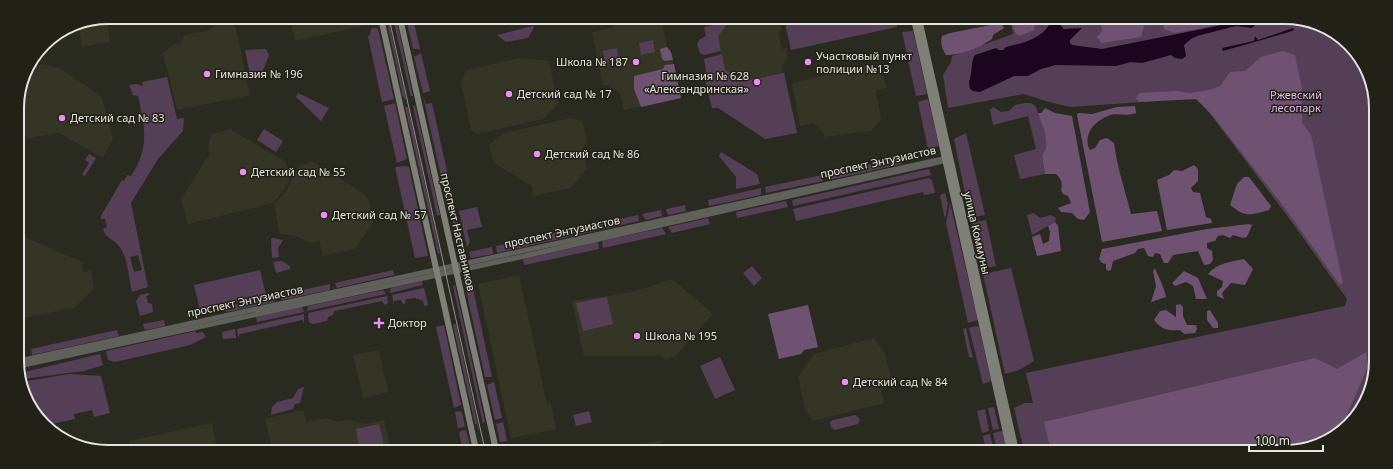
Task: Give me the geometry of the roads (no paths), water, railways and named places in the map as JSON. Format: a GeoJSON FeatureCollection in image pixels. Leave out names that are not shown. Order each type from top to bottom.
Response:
{"type":"FeatureCollection","features":[{"type":"Feature","properties":{"kind":"main road"},"geometry":{"type":"LineString","coordinates":[[382,24],[475,445]]}},
{"type":"Feature","properties":{"kind":"main road","name":"проспект Наставников"},"geometry":{"type":"LineString","coordinates":[[401,24],[495,445]]}},
{"type":"Feature","properties":{"kind":"main road","name":"улица Коммуны"},"geometry":{"type":"LineString","coordinates":[[915,24],[1015,445]]}},
{"type":"Feature","properties":{"kind":"main road","name":"улица Коммуны"},"geometry":{"type":"LineString","coordinates":[[920,24],[947,159],[1009,445]]}},
{"type":"Feature","properties":{"kind":"street","name":"проспект Энтузиастов"},"geometry":{"type":"LineString","coordinates":[[24,360],[456,268],[947,159]]}},
{"type":"Feature","properties":{"kind":"street","name":"проспект Энтузиастов"},"geometry":{"type":"LineString","coordinates":[[24,365],[437,272]]}},
{"type":"Feature","properties":{"kind":"tram line"},"geometry":{"type":"LineString","coordinates":[[390,24],[484,445]]}},
{"type":"Feature","properties":{"kind":"place","name":"Школа № 187"},"geometry":{"type":"Point","coordinates":[636,62]}},
{"type":"Feature","properties":{"kind":"place","name":"Участковый пункт полиции №13"},"geometry":{"type":"Point","coordinates":[808,62]}},
{"type":"Feature","properties":{"kind":"place","name":"Гимназия № 196"},"geometry":{"type":"Point","coordinates":[207,74]}},
{"type":"Feature","properties":{"kind":"place","name":"Гимназия № 628 «Александринская»"},"geometry":{"type":"Point","coordinates":[757,82]}},
{"type":"Feature","properties":{"kind":"place","name":"Детский сад № 17"},"geometry":{"type":"Point","coordinates":[509,94]}},
{"type":"Feature","properties":{"kind":"place","name":"Детский сад № 83"},"geometry":{"type":"Point","coordinates":[62,118]}},
{"type":"Feature","properties":{"kind":"place","name":"Детский сад № 86"},"geometry":{"type":"Point","coordinates":[537,154]}},
{"type":"Feature","properties":{"kind":"place","name":"Детский сад № 55"},"geometry":{"type":"Point","coordinates":[243,172]}},
{"type":"Feature","properties":{"kind":"place","name":"Детский сад № 57"},"geometry":{"type":"Point","coordinates":[324,215]}},
{"type":"Feature","properties":{"kind":"place","name":"Доктор"},"geometry":{"type":"Point","coordinates":[379,323]}},
{"type":"Feature","properties":{"kind":"place","name":"Школа № 195"},"geometry":{"type":"Point","coordinates":[637,336]}},
{"type":"Feature","properties":{"kind":"place","name":"Детский сад № 84"},"geometry":{"type":"Point","coordinates":[845,382]}},
{"type":"Feature","properties":{"kind":"park label","name":"Ржевский лесопарк"},"geometry":{"type":"Point","coordinates":[1296,101]}}]}
